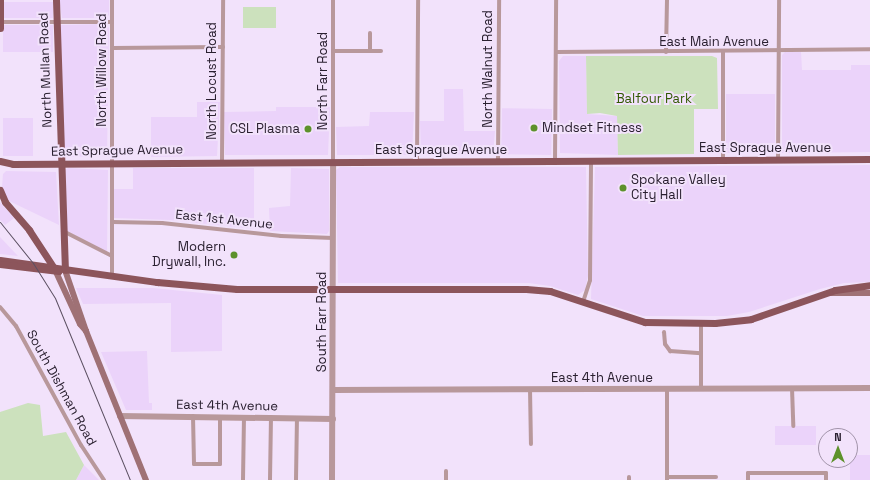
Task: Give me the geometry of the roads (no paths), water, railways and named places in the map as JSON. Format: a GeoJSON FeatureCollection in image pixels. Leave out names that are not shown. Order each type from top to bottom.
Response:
{"type":"FeatureCollection","features":[{"type":"Feature","properties":{"kind":"main road"},"geometry":{"type":"LineString","coordinates":[[0,0],[0,28]]}},
{"type":"Feature","properties":{"kind":"main road","name":"North Mullan Road"},"geometry":{"type":"LineString","coordinates":[[56,0],[65,270]]}},
{"type":"Feature","properties":{"kind":"main road","name":"East Sprague Avenue"},"geometry":{"type":"LineString","coordinates":[[0,161],[13,164],[61,164],[222,162],[778,161],[870,159]]}},
{"type":"Feature","properties":{"kind":"main road","name":"East Sprague Avenue"},"geometry":{"type":"LineString","coordinates":[[0,168],[13,164]]}},
{"type":"Feature","properties":{"kind":"main road"},"geometry":{"type":"LineString","coordinates":[[0,190],[5,202],[29,230],[54,268],[80,324],[86,331]]}},
{"type":"Feature","properties":{"kind":"main road"},"geometry":{"type":"LineString","coordinates":[[0,260],[194,287],[333,290],[526,289],[550,291],[645,322],[701,323],[751,318],[841,288],[870,285]]}},
{"type":"Feature","properties":{"kind":"main road"},"geometry":{"type":"LineString","coordinates":[[0,264],[54,268]]}},
{"type":"Feature","properties":{"kind":"main road"},"geometry":{"type":"LineString","coordinates":[[65,270],[86,331],[146,480]]}},
{"type":"Feature","properties":{"kind":"main road"},"geometry":{"type":"LineString","coordinates":[[827,293],[870,293]]}},
{"type":"Feature","properties":{"kind":"street","name":"North Willow Road"},"geometry":{"type":"LineString","coordinates":[[112,0],[112,276]]}},
{"type":"Feature","properties":{"kind":"street","name":"North Locust Road"},"geometry":{"type":"LineString","coordinates":[[222,0],[222,162]]}},
{"type":"Feature","properties":{"kind":"street","name":"North Farr Road"},"geometry":{"type":"LineString","coordinates":[[333,0],[333,163]]}},
{"type":"Feature","properties":{"kind":"street"},"geometry":{"type":"LineString","coordinates":[[417,162],[418,0]]}},
{"type":"Feature","properties":{"kind":"street","name":"North Walnut Road"},"geometry":{"type":"LineString","coordinates":[[498,0],[498,162]]}},
{"type":"Feature","properties":{"kind":"street"},"geometry":{"type":"LineString","coordinates":[[555,162],[557,52],[556,0]]}},
{"type":"Feature","properties":{"kind":"street"},"geometry":{"type":"LineString","coordinates":[[666,52],[667,0]]}},
{"type":"Feature","properties":{"kind":"street"},"geometry":{"type":"LineString","coordinates":[[778,161],[779,0]]}},
{"type":"Feature","properties":{"kind":"street"},"geometry":{"type":"LineString","coordinates":[[0,22],[112,22]]}},
{"type":"Feature","properties":{"kind":"street"},"geometry":{"type":"LineString","coordinates":[[370,33],[370,51]]}},
{"type":"Feature","properties":{"kind":"street"},"geometry":{"type":"LineString","coordinates":[[113,48],[223,47]]}},
{"type":"Feature","properties":{"kind":"street","name":"East Main Avenue"},"geometry":{"type":"LineString","coordinates":[[557,52],[723,52],[870,49]]}},
{"type":"Feature","properties":{"kind":"street"},"geometry":{"type":"LineString","coordinates":[[333,51],[381,50]]}},
{"type":"Feature","properties":{"kind":"street"},"geometry":{"type":"LineString","coordinates":[[723,52],[723,160]]}},
{"type":"Feature","properties":{"kind":"street"},"geometry":{"type":"LineString","coordinates":[[583,302],[590,280],[591,162]]}},
{"type":"Feature","properties":{"kind":"street","name":"South Farr Road"},"geometry":{"type":"LineString","coordinates":[[332,480],[333,163]]}},
{"type":"Feature","properties":{"kind":"street","name":"East 1st Avenue"},"geometry":{"type":"LineString","coordinates":[[113,222],[162,223],[281,236],[333,238]]}},
{"type":"Feature","properties":{"kind":"street"},"geometry":{"type":"LineString","coordinates":[[63,231],[112,256]]}},
{"type":"Feature","properties":{"kind":"street","name":"South Dishman Road"},"geometry":{"type":"LineString","coordinates":[[0,306],[14,323],[81,445],[104,480]]}},
{"type":"Feature","properties":{"kind":"street"},"geometry":{"type":"LineString","coordinates":[[701,323],[701,389]]}},
{"type":"Feature","properties":{"kind":"street"},"geometry":{"type":"LineString","coordinates":[[664,332],[665,344],[670,351],[701,353]]}},
{"type":"Feature","properties":{"kind":"street"},"geometry":{"type":"LineString","coordinates":[[792,388],[793,426]]}},
{"type":"Feature","properties":{"kind":"street","name":"East 4th Avenue"},"geometry":{"type":"LineString","coordinates":[[333,390],[667,390],[870,388]]}},
{"type":"Feature","properties":{"kind":"street"},"geometry":{"type":"LineString","coordinates":[[530,389],[531,444]]}},
{"type":"Feature","properties":{"kind":"street"},"geometry":{"type":"LineString","coordinates":[[667,390],[667,478],[716,477]]}},
{"type":"Feature","properties":{"kind":"street","name":"East 4th Avenue"},"geometry":{"type":"LineString","coordinates":[[120,416],[333,419]]}},
{"type":"Feature","properties":{"kind":"street"},"geometry":{"type":"LineString","coordinates":[[193,416],[194,464],[220,464],[220,417]]}},
{"type":"Feature","properties":{"kind":"street"},"geometry":{"type":"LineString","coordinates":[[243,480],[244,417]]}},
{"type":"Feature","properties":{"kind":"street"},"geometry":{"type":"LineString","coordinates":[[270,480],[271,417]]}},
{"type":"Feature","properties":{"kind":"street"},"geometry":{"type":"LineString","coordinates":[[296,480],[297,418]]}},
{"type":"Feature","properties":{"kind":"street"},"geometry":{"type":"LineString","coordinates":[[446,471],[446,480]]}},
{"type":"Feature","properties":{"kind":"street"},"geometry":{"type":"LineString","coordinates":[[748,480],[748,473],[826,473],[826,480]]}},
{"type":"Feature","properties":{"kind":"railway"},"geometry":{"type":"LineString","coordinates":[[0,222],[33,263],[55,298],[130,480]]}},
{"type":"Feature","properties":{"kind":"place","name":"Mindset Fitness"},"geometry":{"type":"Point","coordinates":[534,128]}},
{"type":"Feature","properties":{"kind":"place","name":"CSL Plasma"},"geometry":{"type":"Point","coordinates":[308,129]}},
{"type":"Feature","properties":{"kind":"place","name":"Spokane Valley City Hall"},"geometry":{"type":"Point","coordinates":[623,188]}},
{"type":"Feature","properties":{"kind":"place","name":"Modern Drywall, Inc."},"geometry":{"type":"Point","coordinates":[234,255]}},
{"type":"Feature","properties":{"kind":"park label","name":"Balfour Park"},"geometry":{"type":"Point","coordinates":[654,99]}}]}
